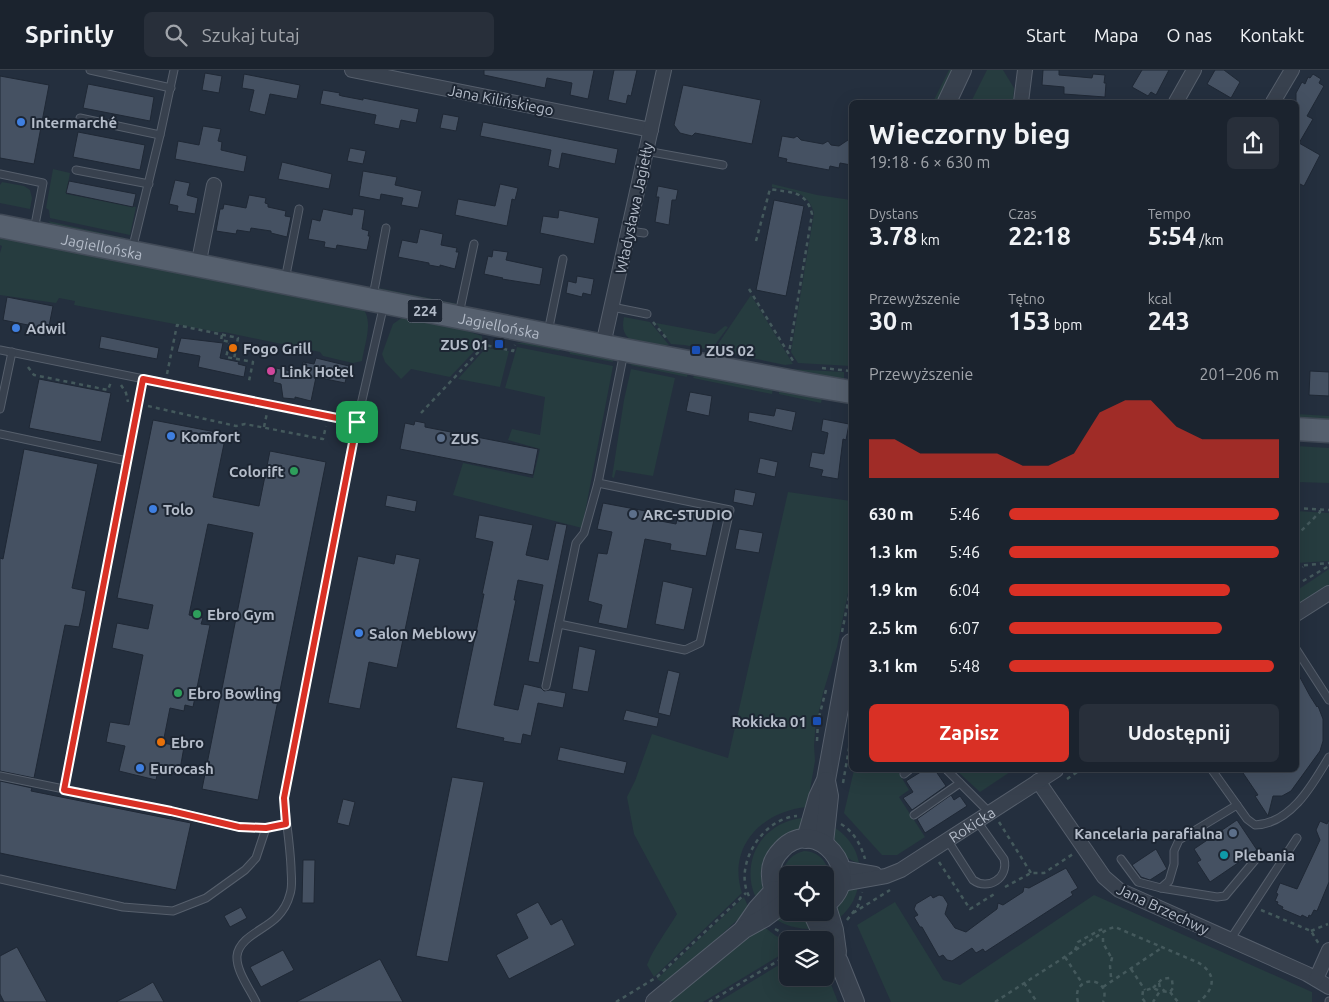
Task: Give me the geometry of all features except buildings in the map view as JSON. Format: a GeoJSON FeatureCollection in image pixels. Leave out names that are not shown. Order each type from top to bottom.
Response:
{"type":"FeatureCollection","features":[{"type":"Feature","properties":{"kind":"main road","name":"Jagiellońska"},"geometry":{"type":"LineString","coordinates":[[0,226],[613,348],[849,392]]}},
{"type":"Feature","properties":{"kind":"main road"},"geometry":{"type":"LineString","coordinates":[[1299,429],[1329,431]]}},
{"type":"Feature","properties":{"kind":"street","name":"Jana Kilińskiego"},"geometry":{"type":"LineString","coordinates":[[352,70],[651,130]]}},
{"type":"Feature","properties":{"kind":"street","name":"Władysława Jagiełły"},"geometry":{"type":"LineString","coordinates":[[613,348],[612,307],[664,70]]}},
{"type":"Feature","properties":{"kind":"street"},"geometry":{"type":"LineString","coordinates":[[948,100],[962,70]]}},
{"type":"Feature","properties":{"kind":"street"},"geometry":{"type":"LineString","coordinates":[[1021,100],[1025,70]]}},
{"type":"Feature","properties":{"kind":"street"},"geometry":{"type":"LineString","coordinates":[[1177,100],[1194,70]]}},
{"type":"Feature","properties":{"kind":"street"},"geometry":{"type":"LineString","coordinates":[[1274,100],[1292,70]]}},
{"type":"Feature","properties":{"kind":"street"},"geometry":{"type":"LineString","coordinates":[[198,266],[214,184]]}},
{"type":"Feature","properties":{"kind":"street"},"geometry":{"type":"LineString","coordinates":[[1299,612],[1329,593]]}},
{"type":"Feature","properties":{"kind":"street"},"geometry":{"type":"LineString","coordinates":[[806,839],[818,797],[826,780],[849,668]]}},
{"type":"Feature","properties":{"kind":"street","name":"Rokicka"},"geometry":{"type":"LineString","coordinates":[[841,876],[889,882],[901,870],[948,841],[980,825],[990,813],[1053,772]]}},
{"type":"Feature","properties":{"kind":"street"},"geometry":{"type":"LineString","coordinates":[[824,844],[829,796],[826,780]]}},
{"type":"Feature","properties":{"kind":"street","name":"Jana Brzechwy"},"geometry":{"type":"LineString","coordinates":[[1038,781],[1110,883],[1119,890],[1316,979],[1329,987]]}},
{"type":"Feature","properties":{"kind":"street"},"geometry":{"type":"LineString","coordinates":[[779,894],[770,879],[771,867],[776,856],[784,847],[794,841],[806,839],[824,844],[835,854],[841,876],[838,892],[834,896]]}},
{"type":"Feature","properties":{"kind":"street"},"geometry":{"type":"LineString","coordinates":[[655,1002],[744,929],[756,909],[779,900]]}},
{"type":"Feature","properties":{"kind":"street"},"geometry":{"type":"LineString","coordinates":[[829,921],[834,930],[839,962],[855,1002]]}},
{"type":"Feature","properties":{"kind":"street"},"geometry":{"type":"LineString","coordinates":[[1316,979],[1324,947]]}},
{"type":"Feature","properties":{"kind":"lane"},"geometry":{"type":"LineString","coordinates":[[90,70],[171,88]]}},
{"type":"Feature","properties":{"kind":"lane"},"geometry":{"type":"LineString","coordinates":[[132,253],[174,70]]}},
{"type":"Feature","properties":{"kind":"lane"},"geometry":{"type":"LineString","coordinates":[[80,118],[160,135]]}},
{"type":"Feature","properties":{"kind":"lane"},"geometry":{"type":"LineString","coordinates":[[646,151],[723,165]]}},
{"type":"Feature","properties":{"kind":"lane"},"geometry":{"type":"LineString","coordinates":[[76,170],[149,184]]}},
{"type":"Feature","properties":{"kind":"lane"},"geometry":{"type":"LineString","coordinates":[[0,174],[43,183],[33,232]]}},
{"type":"Feature","properties":{"kind":"lane"},"geometry":{"type":"LineString","coordinates":[[285,283],[299,209]]}},
{"type":"Feature","properties":{"kind":"lane"},"geometry":{"type":"LineString","coordinates":[[256,1002],[241,972],[237,956],[241,946],[276,919],[290,894],[292,885],[290,842],[286,824],[284,798],[357,422],[378,301],[386,228]]}},
{"type":"Feature","properties":{"kind":"lane"},"geometry":{"type":"LineString","coordinates":[[629,231],[644,233]]}},
{"type":"Feature","properties":{"kind":"lane"},"geometry":{"type":"LineString","coordinates":[[458,317],[474,244]]}},
{"type":"Feature","properties":{"kind":"lane"},"geometry":{"type":"LineString","coordinates":[[548,334],[563,259]]}},
{"type":"Feature","properties":{"kind":"lane"},"geometry":{"type":"LineString","coordinates":[[612,307],[647,314]]}},
{"type":"Feature","properties":{"kind":"lane"},"geometry":{"type":"LineString","coordinates":[[546,686],[576,543],[584,533],[598,483],[613,348]]}},
{"type":"Feature","properties":{"kind":"lane"},"geometry":{"type":"LineString","coordinates":[[0,350],[357,422]]}},
{"type":"Feature","properties":{"kind":"lane"},"geometry":{"type":"LineString","coordinates":[[0,409],[12,352]]}},
{"type":"Feature","properties":{"kind":"lane"},"geometry":{"type":"LineString","coordinates":[[64,790],[143,379]]}},
{"type":"Feature","properties":{"kind":"lane"},"geometry":{"type":"LineString","coordinates":[[0,434],[127,461]]}},
{"type":"Feature","properties":{"kind":"lane"},"geometry":{"type":"LineString","coordinates":[[559,624],[685,650],[700,643],[730,510],[598,483]]}},
{"type":"Feature","properties":{"kind":"lane"},"geometry":{"type":"LineString","coordinates":[[1299,655],[1329,700]]}},
{"type":"Feature","properties":{"kind":"lane"},"geometry":{"type":"LineString","coordinates":[[1213,772],[1247,819],[1255,825],[1269,824],[1284,815],[1300,801],[1329,757]]}},
{"type":"Feature","properties":{"kind":"lane"},"geometry":{"type":"LineString","coordinates":[[949,772],[990,813]]}},
{"type":"Feature","properties":{"kind":"lane"},"geometry":{"type":"LineString","coordinates":[[0,776],[239,827],[266,828],[286,824]]}},
{"type":"Feature","properties":{"kind":"lane"},"geometry":{"type":"LineString","coordinates":[[914,815],[960,783]]}},
{"type":"Feature","properties":{"kind":"lane"},"geometry":{"type":"LineString","coordinates":[[1161,888],[1169,881],[1174,864],[1174,851],[1179,840],[1237,805]]}},
{"type":"Feature","properties":{"kind":"lane"},"geometry":{"type":"LineString","coordinates":[[948,841],[973,880],[987,885],[996,881],[1004,872],[1004,859],[980,825]]}},
{"type":"Feature","properties":{"kind":"lane"},"geometry":{"type":"LineString","coordinates":[[0,879],[124,907],[173,911],[206,898],[245,870],[256,858],[266,828]]}},
{"type":"Feature","properties":{"kind":"lane"},"geometry":{"type":"LineString","coordinates":[[1230,940],[1297,838]]}},
{"type":"Feature","properties":{"kind":"lane"},"geometry":{"type":"LineString","coordinates":[[1121,859],[1138,882],[1161,888],[1217,897],[1225,896],[1256,859]]}},
{"type":"Feature","properties":{"kind":"path"},"geometry":{"type":"LineString","coordinates":[[756,241],[770,189],[805,198],[812,214],[789,354]]}},
{"type":"Feature","properties":{"kind":"path"},"geometry":{"type":"LineString","coordinates":[[749,289],[796,366]]}},
{"type":"Feature","properties":{"kind":"path"},"geometry":{"type":"LineString","coordinates":[[165,383],[177,325],[238,338],[234,359]]}},
{"type":"Feature","properties":{"kind":"path"},"geometry":{"type":"LineString","coordinates":[[222,335],[221,340],[230,342],[226,357],[253,362],[249,381]]}},
{"type":"Feature","properties":{"kind":"path"},"geometry":{"type":"LineString","coordinates":[[10,363],[30,368],[34,375],[108,390],[111,382],[121,384],[126,393],[127,402],[236,426],[245,424],[323,439],[328,416]]}},
{"type":"Feature","properties":{"kind":"path"},"geometry":{"type":"LineString","coordinates":[[1299,508],[1329,510]]}},
{"type":"Feature","properties":{"kind":"path"},"geometry":{"type":"LineString","coordinates":[[1299,533],[1320,510]]}},
{"type":"Feature","properties":{"kind":"path"},"geometry":{"type":"LineString","coordinates":[[1299,566],[1329,564]]}},
{"type":"Feature","properties":{"kind":"path"},"geometry":{"type":"LineString","coordinates":[[1299,583],[1329,564]]}},
{"type":"Feature","properties":{"kind":"path"},"geometry":{"type":"LineString","coordinates":[[1299,570],[1305,566]]}},
{"type":"Feature","properties":{"kind":"path"},"geometry":{"type":"LineString","coordinates":[[841,792],[849,748]]}},
{"type":"Feature","properties":{"kind":"path"},"geometry":{"type":"LineString","coordinates":[[980,825],[998,819],[1031,873]]}},
{"type":"Feature","properties":{"kind":"path"},"geometry":{"type":"LineString","coordinates":[[853,913],[889,882]]}},
{"type":"Feature","properties":{"kind":"path"},"geometry":{"type":"LineString","coordinates":[[616,1002],[657,977],[747,892]]}},
{"type":"Feature","properties":{"kind":"path"},"geometry":{"type":"LineString","coordinates":[[1253,906],[1311,931],[1324,947]]}},
{"type":"Feature","properties":{"kind":"path"},"geometry":{"type":"LineString","coordinates":[[1311,931],[1328,924]]}},
{"type":"Feature","properties":{"kind":"path"},"geometry":{"type":"LineString","coordinates":[[771,926],[780,931]]}},
{"type":"Feature","properties":{"kind":"path"},"geometry":{"type":"LineString","coordinates":[[995,1002],[1108,929],[1116,927],[1199,963],[1208,971],[1211,977],[1210,990],[1198,1002]]}},
{"type":"Feature","properties":{"kind":"path"},"geometry":{"type":"LineString","coordinates":[[1102,938],[1112,958]]}},
{"type":"Feature","properties":{"kind":"path"},"geometry":{"type":"LineString","coordinates":[[1103,987],[1163,947]]}},
{"type":"Feature","properties":{"kind":"path"},"geometry":{"type":"LineString","coordinates":[[1112,954],[1110,966],[1112,977]]}},
{"type":"Feature","properties":{"kind":"path"},"geometry":{"type":"LineString","coordinates":[[1065,957],[1083,983]]}},
{"type":"Feature","properties":{"kind":"path"},"geometry":{"type":"LineString","coordinates":[[710,1002],[779,960]]}},
{"type":"Feature","properties":{"kind":"path"},"geometry":{"type":"LineString","coordinates":[[1131,969],[1147,989]]}},
{"type":"Feature","properties":{"kind":"path"},"geometry":{"type":"LineString","coordinates":[[1156,997],[1154,989],[1162,979],[1170,978],[1173,984],[1168,992]]}},
{"type":"Feature","properties":{"kind":"path"},"geometry":{"type":"LineString","coordinates":[[1078,1002],[1078,988],[1083,983],[1094,982],[1103,987],[1105,994],[1103,1002]]}},
{"type":"Feature","properties":{"kind":"path"},"geometry":{"type":"LineString","coordinates":[[1024,983],[1037,1002]]}},
{"type":"Feature","properties":{"kind":"path"},"geometry":{"type":"LineString","coordinates":[[1153,1002],[1160,990],[1158,983]]}},
{"type":"Feature","properties":{"kind":"path"},"geometry":{"type":"LineString","coordinates":[[1145,1002],[1141,996],[1147,989],[1168,992],[1178,1002]]}},
{"type":"Feature","properties":{"kind":"green space"},"geometry":{"type":"Polygon","coordinates":[[[949,70],[953,70],[938,100],[934,100],[949,70]]]}},
{"type":"Feature","properties":{"kind":"green space"},"geometry":{"type":"Polygon","coordinates":[[[987,70],[1003,70],[1014,88],[1013,100],[972,100],[987,70]]]}},
{"type":"Feature","properties":{"kind":"green space"},"geometry":{"type":"Polygon","coordinates":[[[53,169],[70,173],[66,194],[136,207],[130,235],[50,218],[49,210],[46,208],[53,169]]]}},
{"type":"Feature","properties":{"kind":"green space"},"geometry":{"type":"Polygon","coordinates":[[[2,182],[24,186],[30,190],[32,198],[30,209],[0,203],[0,185],[2,182]]]}},
{"type":"Feature","properties":{"kind":"green space"},"geometry":{"type":"Polygon","coordinates":[[[772,184],[817,195],[849,200],[849,366],[798,363],[791,352],[814,213],[808,200],[803,196],[792,191],[772,187],[772,184]]]}},
{"type":"Feature","properties":{"kind":"green space"},"geometry":{"type":"Polygon","coordinates":[[[48,221],[125,238],[119,240],[55,227],[48,221]]]}},
{"type":"Feature","properties":{"kind":"green space"},"geometry":{"type":"Polygon","coordinates":[[[0,233],[361,307],[365,312],[368,325],[362,361],[353,363],[323,356],[320,352],[224,332],[74,305],[75,301],[59,298],[56,303],[0,295],[0,253],[2,246],[0,245],[0,233]]]}},
{"type":"Feature","properties":{"kind":"green space"},"geometry":{"type":"Polygon","coordinates":[[[379,288],[458,304],[458,307],[378,291],[379,288]]]}},
{"type":"Feature","properties":{"kind":"green space"},"geometry":{"type":"Polygon","coordinates":[[[751,295],[793,364],[785,365],[714,350],[751,295]]]}},
{"type":"Feature","properties":{"kind":"green space"},"geometry":{"type":"Polygon","coordinates":[[[403,317],[440,322],[482,336],[482,343],[450,377],[411,369],[401,379],[385,362],[382,354],[393,324],[403,317]]]}},
{"type":"Feature","properties":{"kind":"green space"},"geometry":{"type":"Polygon","coordinates":[[[624,317],[650,322],[669,345],[644,344],[630,339],[625,334],[623,327],[624,317]]]}},
{"type":"Feature","properties":{"kind":"green space"},"geometry":{"type":"Polygon","coordinates":[[[656,323],[715,334],[725,326],[728,327],[711,350],[671,344],[656,323]]]}},
{"type":"Feature","properties":{"kind":"green space"},"geometry":{"type":"Polygon","coordinates":[[[540,342],[564,347],[559,351],[515,343],[540,342]]]}},
{"type":"Feature","properties":{"kind":"green space"},"geometry":{"type":"Polygon","coordinates":[[[517,347],[613,366],[582,528],[453,495],[463,463],[533,478],[540,449],[508,440],[512,429],[540,435],[545,397],[505,388],[517,347]]]}},
{"type":"Feature","properties":{"kind":"green space"},"geometry":{"type":"Polygon","coordinates":[[[486,348],[509,351],[500,387],[458,379],[486,348]]]}},
{"type":"Feature","properties":{"kind":"green space"},"geometry":{"type":"Polygon","coordinates":[[[570,348],[612,356],[613,362],[570,354],[570,348]]]}},
{"type":"Feature","properties":{"kind":"green space"},"geometry":{"type":"Polygon","coordinates":[[[733,359],[789,369],[844,372],[844,380],[761,369],[733,359]]]}},
{"type":"Feature","properties":{"kind":"green space"},"geometry":{"type":"Polygon","coordinates":[[[635,362],[688,372],[687,377],[630,365],[635,362]]]}},
{"type":"Feature","properties":{"kind":"green space"},"geometry":{"type":"Polygon","coordinates":[[[631,369],[675,378],[653,476],[616,470],[614,478],[612,477],[624,400],[631,369]]]}},
{"type":"Feature","properties":{"kind":"green space"},"geometry":{"type":"Polygon","coordinates":[[[695,373],[773,388],[772,394],[693,378],[695,373]]]}},
{"type":"Feature","properties":{"kind":"green space"},"geometry":{"type":"Polygon","coordinates":[[[779,390],[819,397],[822,399],[821,403],[779,394],[779,390]]]}},
{"type":"Feature","properties":{"kind":"green space"},"geometry":{"type":"Polygon","coordinates":[[[1299,414],[1329,416],[1329,421],[1299,419],[1299,414]]]}},
{"type":"Feature","properties":{"kind":"green space"},"geometry":{"type":"Polygon","coordinates":[[[1299,446],[1329,448],[1329,483],[1299,482],[1299,446]]]}},
{"type":"Feature","properties":{"kind":"green space"},"geometry":{"type":"Polygon","coordinates":[[[788,492],[849,501],[849,588],[837,647],[816,718],[815,761],[807,807],[791,810],[776,816],[752,834],[744,847],[740,861],[739,876],[742,893],[654,977],[647,965],[657,945],[677,914],[634,834],[627,797],[635,781],[652,734],[728,758],[788,492]]]}},
{"type":"Feature","properties":{"kind":"green space"},"geometry":{"type":"Polygon","coordinates":[[[1299,511],[1329,513],[1329,561],[1299,563],[1299,511]]]}},
{"type":"Feature","properties":{"kind":"green space"},"geometry":{"type":"Polygon","coordinates":[[[1329,569],[1329,586],[1299,605],[1299,589],[1329,569]]]}},
{"type":"Feature","properties":{"kind":"green space"},"geometry":{"type":"Polygon","coordinates":[[[854,772],[898,772],[909,790],[899,797],[925,837],[897,855],[882,855],[844,813],[854,772]]]}},
{"type":"Feature","properties":{"kind":"green space"},"geometry":{"type":"Polygon","coordinates":[[[958,772],[1010,772],[980,792],[958,772]]]}},
{"type":"Feature","properties":{"kind":"green space"},"geometry":{"type":"Polygon","coordinates":[[[801,818],[807,820],[796,833],[758,901],[751,883],[750,873],[754,853],[765,836],[778,825],[801,818]]]}},
{"type":"Feature","properties":{"kind":"green space"},"geometry":{"type":"Polygon","coordinates":[[[832,826],[850,842],[856,852],[859,863],[843,854],[836,844],[832,826]]]}},
{"type":"Feature","properties":{"kind":"green space"},"geometry":{"type":"Polygon","coordinates":[[[804,851],[816,854],[827,866],[785,866],[789,860],[804,851]]]}},
{"type":"Feature","properties":{"kind":"green space"},"geometry":{"type":"Polygon","coordinates":[[[858,887],[851,904],[839,918],[837,907],[840,898],[847,891],[858,887]]]}},
{"type":"Feature","properties":{"kind":"green space"},"geometry":{"type":"Polygon","coordinates":[[[1094,895],[1312,992],[1312,1002],[891,1002],[857,925],[895,902],[943,980],[960,985],[1094,895]]]}},
{"type":"Feature","properties":{"kind":"green space"},"geometry":{"type":"Polygon","coordinates":[[[744,897],[749,909],[675,978],[664,982],[657,979],[744,897]]]}},
{"type":"Feature","properties":{"kind":"green space"},"geometry":{"type":"Polygon","coordinates":[[[779,914],[779,921],[773,917],[779,914]]]}},
{"type":"Feature","properties":{"kind":"green space"},"geometry":{"type":"Polygon","coordinates":[[[779,921],[807,921],[812,929],[791,926],[779,921]]]}},
{"type":"Feature","properties":{"kind":"green space"},"geometry":{"type":"Polygon","coordinates":[[[763,926],[779,937],[779,956],[703,1002],[667,1002],[763,926]]]}},
{"type":"Feature","properties":{"kind":"green space"},"geometry":{"type":"Polygon","coordinates":[[[779,965],[779,986],[832,986],[838,1002],[718,1002],[779,965]]]}},
{"type":"Feature","properties":{"kind":"place","name":"Intermarché"},"geometry":{"type":"Point","coordinates":[21,122]}},
{"type":"Feature","properties":{"kind":"place","name":"Adwil"},"geometry":{"type":"Point","coordinates":[16,328]}},
{"type":"Feature","properties":{"kind":"place","name":"ZUS 01"},"geometry":{"type":"Point","coordinates":[499,344]}},
{"type":"Feature","properties":{"kind":"place","name":"Fogo Grill"},"geometry":{"type":"Point","coordinates":[233,348]}},
{"type":"Feature","properties":{"kind":"place","name":"ZUS 02"},"geometry":{"type":"Point","coordinates":[696,350]}},
{"type":"Feature","properties":{"kind":"place","name":"Link Hotel"},"geometry":{"type":"Point","coordinates":[271,371]}},
{"type":"Feature","properties":{"kind":"place","name":"Komfort"},"geometry":{"type":"Point","coordinates":[171,436]}},
{"type":"Feature","properties":{"kind":"place","name":"ZUS"},"geometry":{"type":"Point","coordinates":[441,438]}},
{"type":"Feature","properties":{"kind":"place","name":"Colorift"},"geometry":{"type":"Point","coordinates":[294,471]}},
{"type":"Feature","properties":{"kind":"place","name":"Tolo"},"geometry":{"type":"Point","coordinates":[153,509]}},
{"type":"Feature","properties":{"kind":"place","name":"ARC-STUDIO"},"geometry":{"type":"Point","coordinates":[633,514]}},
{"type":"Feature","properties":{"kind":"place","name":"Ebro Gym"},"geometry":{"type":"Point","coordinates":[197,614]}},
{"type":"Feature","properties":{"kind":"place","name":"Salon Meblowy"},"geometry":{"type":"Point","coordinates":[359,633]}},
{"type":"Feature","properties":{"kind":"place","name":"Ebro Bowling"},"geometry":{"type":"Point","coordinates":[178,693]}},
{"type":"Feature","properties":{"kind":"place","name":"Rokicka 01"},"geometry":{"type":"Point","coordinates":[817,721]}},
{"type":"Feature","properties":{"kind":"place","name":"Ebro"},"geometry":{"type":"Point","coordinates":[161,742]}},
{"type":"Feature","properties":{"kind":"place","name":"Eurocash"},"geometry":{"type":"Point","coordinates":[140,768]}},
{"type":"Feature","properties":{"kind":"place","name":"Kancelaria parafialna"},"geometry":{"type":"Point","coordinates":[1233,833]}},
{"type":"Feature","properties":{"kind":"place","name":"Plebania"},"geometry":{"type":"Point","coordinates":[1224,855]}},
{"type":"Feature","properties":{"kind":"route"},"geometry":{"type":"LineString","coordinates":[[143,379],[357,422],[284,798],[286,824],[266,828],[239,827],[171,811],[64,790],[143,379]]}}]}
